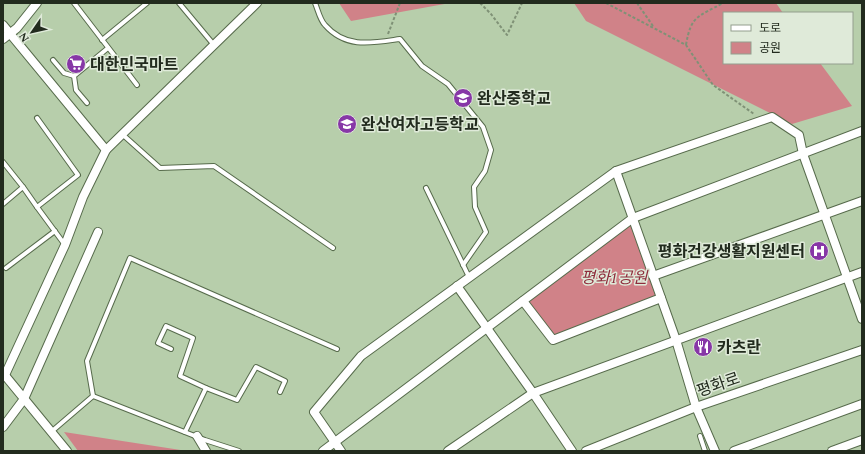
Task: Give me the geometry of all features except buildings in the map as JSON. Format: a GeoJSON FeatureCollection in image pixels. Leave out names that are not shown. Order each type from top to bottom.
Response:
{"type":"FeatureCollection","features":[{"type":"Feature","properties":{"kind":"street"},"geometry":{"type":"LineString","coordinates":[[6,36],[17,28],[37,3]]}},
{"type":"Feature","properties":{"kind":"street"},"geometry":{"type":"LineString","coordinates":[[67,451],[4,374],[65,245],[83,197],[106,150],[257,3]]}},
{"type":"Feature","properties":{"kind":"street"},"geometry":{"type":"LineString","coordinates":[[3,25],[6,36],[106,150]]}},
{"type":"Feature","properties":{"kind":"street"},"geometry":{"type":"LineString","coordinates":[[341,451],[314,412],[361,356],[616,171],[772,117],[799,135],[803,154],[862,320]]}},
{"type":"Feature","properties":{"kind":"street"},"geometry":{"type":"LineString","coordinates":[[323,451],[632,218],[862,131]]}},
{"type":"Feature","properties":{"kind":"street"},"geometry":{"type":"LineString","coordinates":[[616,171],[676,340],[696,407],[715,451]]}},
{"type":"Feature","properties":{"kind":"street"},"geometry":{"type":"LineString","coordinates":[[653,276],[862,201]]}},
{"type":"Feature","properties":{"kind":"street"},"geometry":{"type":"LineString","coordinates":[[3,427],[24,399],[98,232]]}},
{"type":"Feature","properties":{"kind":"street"},"geometry":{"type":"LineString","coordinates":[[448,451],[533,393],[862,272]]}},
{"type":"Feature","properties":{"kind":"street"},"geometry":{"type":"LineString","coordinates":[[457,286],[572,451]]}},
{"type":"Feature","properties":{"kind":"street"},"geometry":{"type":"LineString","coordinates":[[523,301],[553,340],[661,298]]}},
{"type":"Feature","properties":{"kind":"street","name":"평화로"},"geometry":{"type":"LineString","coordinates":[[586,451],[696,407],[862,350]]}},
{"type":"Feature","properties":{"kind":"street"},"geometry":{"type":"LineString","coordinates":[[734,451],[862,404]]}},
{"type":"Feature","properties":{"kind":"street"},"geometry":{"type":"LineString","coordinates":[[197,436],[206,451]]}},
{"type":"Feature","properties":{"kind":"street"},"geometry":{"type":"LineString","coordinates":[[832,451],[862,440]]}},
{"type":"Feature","properties":{"kind":"lane"},"geometry":{"type":"LineString","coordinates":[[74,3],[137,85]]}},
{"type":"Feature","properties":{"kind":"lane"},"geometry":{"type":"LineString","coordinates":[[102,40],[147,3]]}},
{"type":"Feature","properties":{"kind":"lane"},"geometry":{"type":"LineString","coordinates":[[178,3],[214,45]]}},
{"type":"Feature","properties":{"kind":"lane"},"geometry":{"type":"LineString","coordinates":[[315,3],[324,25],[343,40],[368,43],[400,39],[422,66],[448,84],[483,127],[491,150],[485,171],[474,187],[475,207],[486,232],[463,265]]}},
{"type":"Feature","properties":{"kind":"lane"},"geometry":{"type":"LineString","coordinates":[[74,76],[108,48]]}},
{"type":"Feature","properties":{"kind":"lane"},"geometry":{"type":"LineString","coordinates":[[53,60],[64,73],[74,76]]}},
{"type":"Feature","properties":{"kind":"lane"},"geometry":{"type":"LineString","coordinates":[[74,76],[76,90],[87,103]]}},
{"type":"Feature","properties":{"kind":"lane"},"geometry":{"type":"LineString","coordinates":[[37,118],[78,175],[37,207]]}},
{"type":"Feature","properties":{"kind":"lane"},"geometry":{"type":"LineString","coordinates":[[122,134],[160,168],[214,166],[333,248]]}},
{"type":"Feature","properties":{"kind":"lane"},"geometry":{"type":"LineString","coordinates":[[3,162],[65,245]]}},
{"type":"Feature","properties":{"kind":"lane"},"geometry":{"type":"LineString","coordinates":[[3,204],[23,188]]}},
{"type":"Feature","properties":{"kind":"lane"},"geometry":{"type":"LineString","coordinates":[[426,188],[469,277]]}},
{"type":"Feature","properties":{"kind":"lane"},"geometry":{"type":"LineString","coordinates":[[6,268],[55,231]]}},
{"type":"Feature","properties":{"kind":"lane"},"geometry":{"type":"LineString","coordinates":[[93,396],[87,361],[130,258],[338,349]]}},
{"type":"Feature","properties":{"kind":"lane"},"geometry":{"type":"LineString","coordinates":[[171,349],[158,343],[166,326],[193,338],[180,376],[237,400],[256,367],[285,381],[280,392]]}},
{"type":"Feature","properties":{"kind":"lane"},"geometry":{"type":"LineString","coordinates":[[186,432],[206,388]]}},
{"type":"Feature","properties":{"kind":"lane"},"geometry":{"type":"LineString","coordinates":[[51,432],[93,396]]}},
{"type":"Feature","properties":{"kind":"lane"},"geometry":{"type":"LineString","coordinates":[[93,396],[239,451]]}},
{"type":"Feature","properties":{"kind":"lane"},"geometry":{"type":"LineString","coordinates":[[700,436],[705,451]]}},
{"type":"Feature","properties":{"kind":"path"},"geometry":{"type":"LineString","coordinates":[[385,41],[400,3]]}},
{"type":"Feature","properties":{"kind":"path"},"geometry":{"type":"LineString","coordinates":[[480,3],[491,14],[507,35],[522,3]]}},
{"type":"Feature","properties":{"kind":"path"},"geometry":{"type":"LineString","coordinates":[[606,3],[686,44],[713,85],[764,120]]}},
{"type":"Feature","properties":{"kind":"path"},"geometry":{"type":"LineString","coordinates":[[637,3],[654,27]]}},
{"type":"Feature","properties":{"kind":"path"},"geometry":{"type":"LineString","coordinates":[[686,44],[689,29],[693,21],[723,3]]}},
{"type":"Feature","properties":{"kind":"green space"},"geometry":{"type":"Polygon","coordinates":[[[339,3],[450,3],[351,21],[339,3]]]}},
{"type":"Feature","properties":{"kind":"green space"},"geometry":{"type":"Polygon","coordinates":[[[574,3],[776,3],[782,12],[723,12],[723,64],[821,64],[852,106],[792,124],[586,21],[574,3]]]}},
{"type":"Feature","properties":{"kind":"green space","name":"평화1공원"},"geometry":{"type":"Polygon","coordinates":[[[633,218],[661,298],[553,340],[523,301],[633,218]]]}},
{"type":"Feature","properties":{"kind":"green space"},"geometry":{"type":"Polygon","coordinates":[[[64,432],[187,451],[78,451],[64,432]]]}},
{"type":"Feature","properties":{"kind":"place","name":"대한민국마트"},"geometry":{"type":"Point","coordinates":[76,64]}},
{"type":"Feature","properties":{"kind":"place","name":"완산중학교"},"geometry":{"type":"Point","coordinates":[463,98]}},
{"type":"Feature","properties":{"kind":"place","name":"완산여자고등학교"},"geometry":{"type":"Point","coordinates":[347,124]}},
{"type":"Feature","properties":{"kind":"place","name":"평화건강생활지원센터"},"geometry":{"type":"Point","coordinates":[819,251]}},
{"type":"Feature","properties":{"kind":"place","name":"카츠란"},"geometry":{"type":"Point","coordinates":[703,347]}}]}
